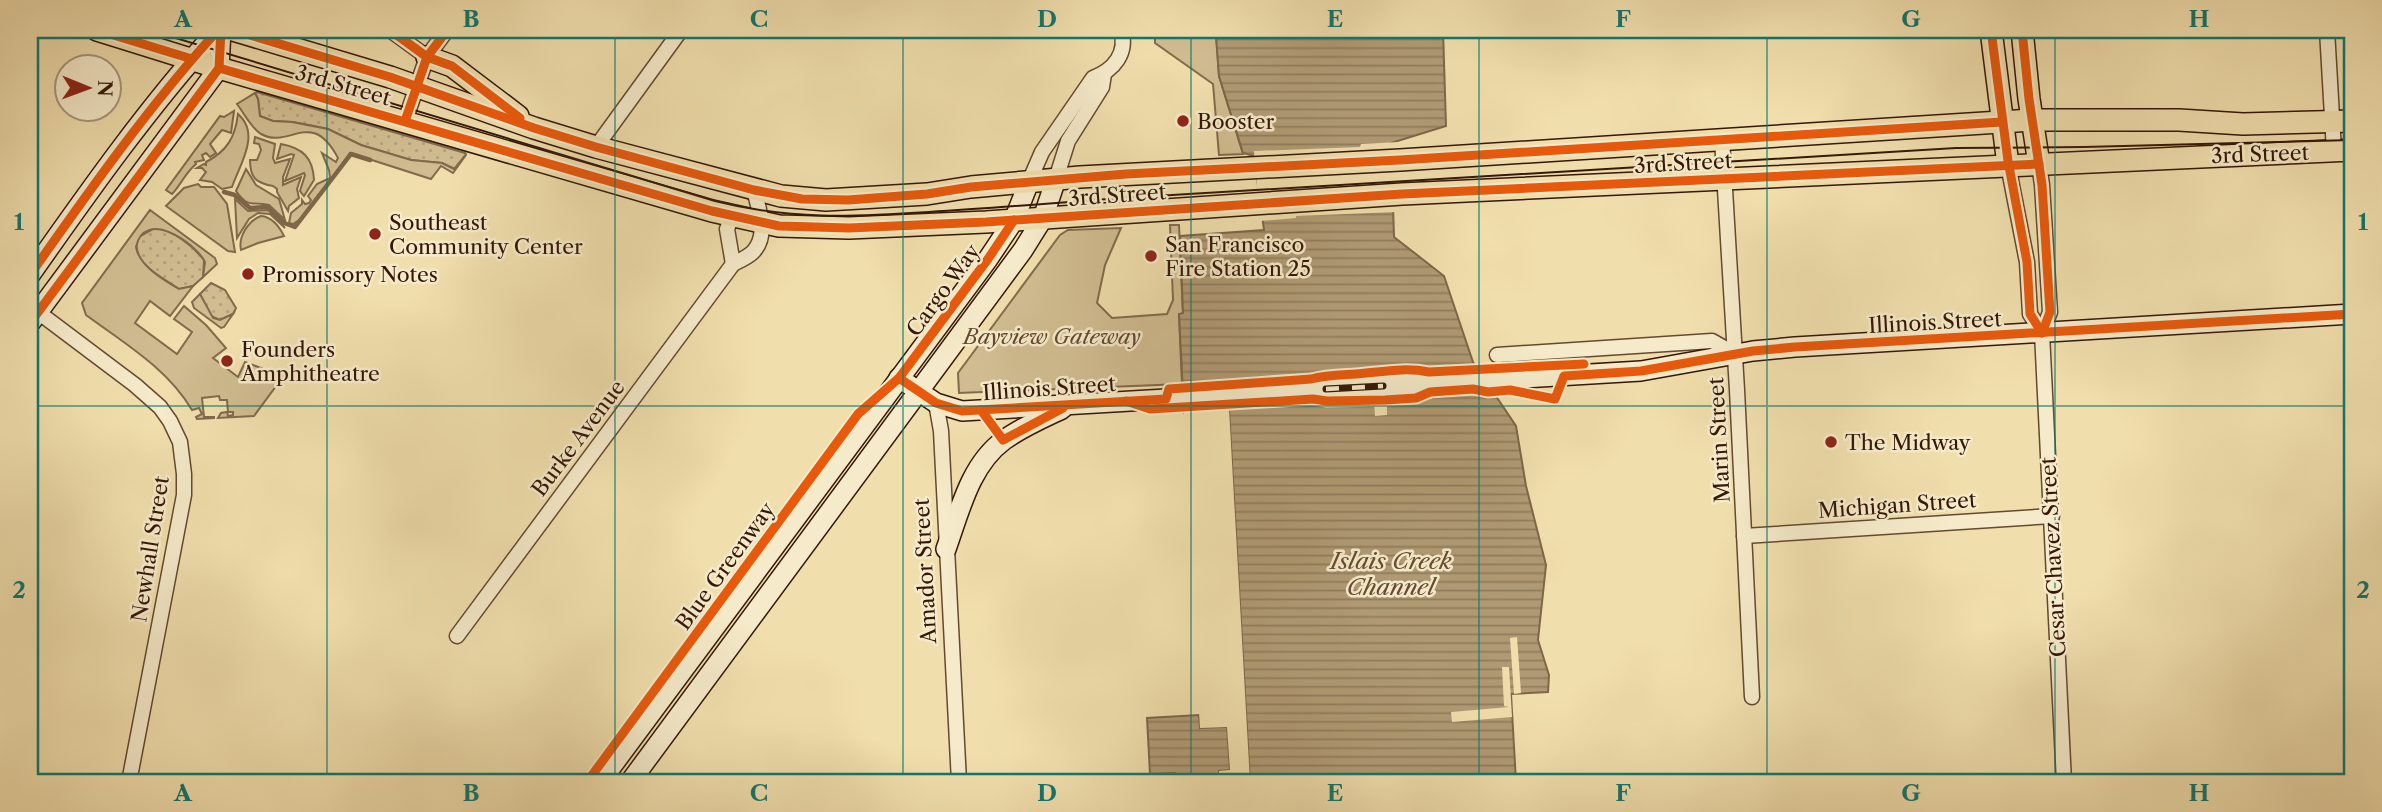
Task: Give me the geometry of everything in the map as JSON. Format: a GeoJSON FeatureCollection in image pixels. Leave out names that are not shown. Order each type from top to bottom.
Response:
{"type":"FeatureCollection","features":[{"type":"Feature","properties":{"kind":"main road","name":"3rd Street"},"geometry":{"type":"LineString","coordinates":[[97,30],[219,68],[732,216],[798,228],[1014,220],[1402,194],[2343,151]]}},
{"type":"Feature","properties":{"kind":"main road"},"geometry":{"type":"LineString","coordinates":[[30,275],[80,204],[192,59],[220,30]]}},
{"type":"Feature","properties":{"kind":"main road"},"geometry":{"type":"LineString","coordinates":[[32,314],[219,68],[220,30]]}},
{"type":"Feature","properties":{"kind":"main road","name":"3rd Street"},"geometry":{"type":"LineString","coordinates":[[233,30],[417,87],[596,147],[754,190],[802,199],[848,200],[1056,179],[2032,120],[2179,120],[2243,124],[2342,121]]}},
{"type":"Feature","properties":{"kind":"main road","name":"Cesar Chavez Street"},"geometry":{"type":"LineString","coordinates":[[1991,30],[2008,165]]}},
{"type":"Feature","properties":{"kind":"main road","name":"Cesar Chavez Street"},"geometry":{"type":"LineString","coordinates":[[2022,30],[2039,164]]}},
{"type":"Feature","properties":{"kind":"main road"},"geometry":{"type":"LineString","coordinates":[[427,57],[454,68],[534,128]]}},
{"type":"Feature","properties":{"kind":"main road","name":"Cargo Way"},"geometry":{"type":"LineString","coordinates":[[630,782],[1023,250],[1043,218],[1056,179]]}},
{"type":"Feature","properties":{"kind":"main road","name":"Cargo Way"},"geometry":{"type":"LineString","coordinates":[[600,782],[989,259],[1014,220],[1029,182]]}},
{"type":"Feature","properties":{"kind":"main road","name":"Illinois Street"},"geometry":{"type":"LineString","coordinates":[[936,403],[962,411],[1641,371],[1735,354],[1795,347],[2352,314]]}},
{"type":"Feature","properties":{"kind":"main road"},"geometry":{"type":"LineString","coordinates":[[899,378],[936,403]]}},
{"type":"Feature","properties":{"kind":"main road"},"geometry":{"type":"LineString","coordinates":[[946,549],[969,484],[988,455],[1003,440],[1071,404]]}},
{"type":"Feature","properties":{"kind":"street"},"geometry":{"type":"LineString","coordinates":[[390,30],[427,57]]}},
{"type":"Feature","properties":{"kind":"street"},"geometry":{"type":"LineString","coordinates":[[405,121],[427,57],[447,30]]}},
{"type":"Feature","properties":{"kind":"street"},"geometry":{"type":"LineString","coordinates":[[596,147],[681,30]]}},
{"type":"Feature","properties":{"kind":"street"},"geometry":{"type":"LineString","coordinates":[[2327,30],[2342,121],[2343,151]]}},
{"type":"Feature","properties":{"kind":"street"},"geometry":{"type":"LineString","coordinates":[[1029,182],[1054,132],[1093,78],[1104,74],[1118,61],[1123,51],[1123,34]]}},
{"type":"Feature","properties":{"kind":"street"},"geometry":{"type":"LineString","coordinates":[[1056,179],[1068,141],[1102,87],[1104,74]]}},
{"type":"Feature","properties":{"kind":"street","name":"Marin Street"},"geometry":{"type":"LineString","coordinates":[[1722,139],[1752,697]]}},
{"type":"Feature","properties":{"kind":"street","name":"Cesar Chavez Street"},"geometry":{"type":"LineString","coordinates":[[2039,164],[2050,312],[2042,332],[2064,782]]}},
{"type":"Feature","properties":{"kind":"street","name":"Cesar Chavez Street"},"geometry":{"type":"LineString","coordinates":[[2008,165],[2027,262],[2030,314],[2042,332]]}},
{"type":"Feature","properties":{"kind":"street"},"geometry":{"type":"LineString","coordinates":[[754,190],[762,223]]}},
{"type":"Feature","properties":{"kind":"street"},"geometry":{"type":"LineString","coordinates":[[732,216],[727,229],[733,264]]}},
{"type":"Feature","properties":{"kind":"street","name":"Burke Avenue"},"geometry":{"type":"LineString","coordinates":[[457,636],[733,264],[752,253],[761,239],[762,223]]}},
{"type":"Feature","properties":{"kind":"street","name":"Newhall Street"},"geometry":{"type":"LineString","coordinates":[[32,314],[149,396],[170,421],[180,442],[184,495],[129,782]]}},
{"type":"Feature","properties":{"kind":"street","name":"Illinois Street"},"geometry":{"type":"LineString","coordinates":[[1497,355],[1712,341],[1735,354]]}},
{"type":"Feature","properties":{"kind":"street","name":"Amador Street"},"geometry":{"type":"LineString","coordinates":[[936,403],[941,431],[959,782]]}},
{"type":"Feature","properties":{"kind":"street","name":"Michigan Street"},"geometry":{"type":"LineString","coordinates":[[1744,536],[2052,516]]}},
{"type":"Feature","properties":{"kind":"green space"},"geometry":{"type":"Polygon","coordinates":[[[1155,30],[1229,30],[1216,35],[1219,76],[1243,154],[1219,155],[1213,84],[1155,43],[1155,30]]]}},
{"type":"Feature","properties":{"kind":"green space"},"geometry":{"type":"Polygon","coordinates":[[[255,93],[466,154],[455,169],[442,163],[411,160],[361,145],[328,129],[273,121],[260,116],[255,93]]]}},
{"type":"Feature","properties":{"kind":"green space"},"geometry":{"type":"Polygon","coordinates":[[[255,93],[260,116],[273,121],[328,129],[361,145],[411,160],[442,163],[454,169],[466,155],[453,173],[441,166],[431,179],[350,153],[302,218],[293,224],[289,223],[291,213],[302,204],[302,200],[305,204],[309,203],[311,200],[308,196],[317,184],[330,178],[322,153],[336,162],[338,158],[319,135],[309,132],[272,138],[257,131],[237,104],[255,93]]]}},
{"type":"Feature","properties":{"kind":"green space"},"geometry":{"type":"Polygon","coordinates":[[[234,111],[231,133],[222,130],[210,144],[216,153],[210,157],[206,153],[202,155],[204,160],[195,162],[172,194],[166,190],[220,116],[224,117],[234,111]]]}},
{"type":"Feature","properties":{"kind":"green space"},"geometry":{"type":"Polygon","coordinates":[[[238,114],[248,131],[247,149],[232,187],[222,189],[212,182],[200,180],[206,172],[197,168],[206,165],[206,162],[229,143],[238,114]]]}},
{"type":"Feature","properties":{"kind":"green space"},"geometry":{"type":"Polygon","coordinates":[[[255,137],[275,144],[275,163],[290,159],[283,185],[301,177],[297,189],[299,198],[289,206],[288,211],[277,189],[253,176],[250,160],[257,160],[261,150],[259,144],[254,143],[255,137]]]}},
{"type":"Feature","properties":{"kind":"green space"},"geometry":{"type":"Polygon","coordinates":[[[281,144],[301,151],[312,166],[314,180],[304,196],[300,191],[304,173],[285,181],[294,155],[277,159],[281,144]]]}},
{"type":"Feature","properties":{"kind":"green space"},"geometry":{"type":"Polygon","coordinates":[[[246,169],[256,185],[279,199],[285,220],[269,205],[247,202],[240,197],[236,191],[246,169]]]}},
{"type":"Feature","properties":{"kind":"green space"},"geometry":{"type":"Polygon","coordinates":[[[198,184],[201,187],[214,187],[227,204],[235,252],[228,251],[166,206],[184,188],[198,184]]]}},
{"type":"Feature","properties":{"kind":"green space"},"geometry":{"type":"Polygon","coordinates":[[[235,199],[248,211],[269,210],[285,228],[270,214],[258,213],[249,219],[237,238],[235,199]]]}},
{"type":"Feature","properties":{"kind":"green space"},"geometry":{"type":"Polygon","coordinates":[[[150,210],[215,258],[217,264],[203,277],[205,262],[191,246],[170,232],[149,230],[141,236],[136,247],[142,260],[160,277],[179,289],[193,286],[170,316],[150,301],[135,323],[177,354],[192,332],[174,319],[184,306],[206,325],[226,348],[213,358],[238,377],[245,362],[285,374],[254,416],[218,418],[221,413],[233,415],[233,412],[228,412],[227,400],[220,400],[219,396],[202,398],[204,417],[214,418],[197,419],[196,417],[202,414],[199,408],[192,410],[182,395],[157,369],[86,315],[82,303],[150,210]]]}},
{"type":"Feature","properties":{"kind":"green space"},"geometry":{"type":"Polygon","coordinates":[[[261,216],[275,223],[284,236],[241,250],[245,230],[261,216]]]}},
{"type":"Feature","properties":{"kind":"green space","name":"Bayview Gateway"},"geometry":{"type":"Polygon","coordinates":[[[1170,225],[1179,225],[1183,314],[1179,315],[1182,384],[959,393],[958,373],[1060,235],[1068,230],[1121,228],[1105,265],[1097,303],[1112,318],[1167,314],[1173,300],[1170,225]]]}},
{"type":"Feature","properties":{"kind":"green space"},"geometry":{"type":"Polygon","coordinates":[[[155,228],[182,240],[204,260],[203,277],[193,286],[179,289],[142,261],[137,246],[139,237],[155,228]]]}},
{"type":"Feature","properties":{"kind":"green space"},"geometry":{"type":"Polygon","coordinates":[[[211,283],[225,290],[236,308],[233,314],[220,320],[211,316],[200,294],[211,283]]]}},
{"type":"Feature","properties":{"kind":"green space"},"geometry":{"type":"Polygon","coordinates":[[[200,294],[213,318],[220,320],[233,314],[224,327],[221,328],[194,308],[192,302],[200,294]]]}},
{"type":"Feature","properties":{"kind":"water","name":"Islais Creek Channel"},"geometry":{"type":"Polygon","coordinates":[[[1229,30],[1443,30],[1446,126],[1391,143],[1394,237],[1444,276],[1473,362],[1516,426],[1526,486],[1546,565],[1538,640],[1549,675],[1548,692],[1511,694],[1516,782],[1250,782],[1229,409],[1184,413],[1179,314],[1183,313],[1180,236],[1264,230],[1254,156],[1243,153],[1219,76],[1216,35],[1229,30]]]}},
{"type":"Feature","properties":{"kind":"water"},"geometry":{"type":"Polygon","coordinates":[[[1199,715],[1200,728],[1227,727],[1230,770],[1219,771],[1219,782],[1176,782],[1175,773],[1150,774],[1147,718],[1199,715]]]}},
{"type":"Feature","properties":{"kind":"pier"},"geometry":{"type":"Polygon","coordinates":[[[1399,142],[1394,145],[1397,212],[1296,216],[1260,221],[1254,151],[1360,147],[1361,144],[1399,142]]]}},
{"type":"Feature","properties":{"kind":"pier"},"geometry":{"type":"Polygon","coordinates":[[[1405,365],[1429,366],[1430,370],[1480,367],[1497,392],[1491,392],[1488,396],[1488,393],[1432,395],[1432,399],[1387,401],[1387,415],[1375,416],[1374,402],[1357,401],[1329,405],[1312,401],[1184,408],[1182,384],[1311,377],[1312,374],[1356,372],[1405,365]]]}},
{"type":"Feature","properties":{"kind":"pier"},"geometry":{"type":"Polygon","coordinates":[[[1229,409],[1250,782],[1246,782],[1225,413],[1184,416],[1184,413],[1229,409]]]}},
{"type":"Feature","properties":{"kind":"pier"},"geometry":{"type":"Polygon","coordinates":[[[1517,637],[1521,693],[1514,694],[1510,638],[1517,637]]]}},
{"type":"Feature","properties":{"kind":"pier"},"geometry":{"type":"Polygon","coordinates":[[[1502,667],[1509,667],[1512,717],[1452,722],[1451,712],[1509,707],[1504,706],[1502,667]]]}},
{"type":"Feature","properties":{"kind":"pier"},"geometry":{"type":"Polygon","coordinates":[[[1199,712],[1202,714],[1203,724],[1227,723],[1231,726],[1233,771],[1231,774],[1222,774],[1223,782],[1219,782],[1219,771],[1230,770],[1227,727],[1200,728],[1199,712]]]}},
{"type":"Feature","properties":{"kind":"waterway"},"geometry":{"type":"LineString","coordinates":[[224,192],[235,195],[250,208],[267,207],[284,223],[295,227],[351,154],[370,160]]}},
{"type":"Feature","properties":{"kind":"tram line"},"geometry":{"type":"LineString","coordinates":[[149,30],[715,201],[769,211],[821,216],[901,214],[1122,198],[1956,148],[2352,140]]}},
{"type":"Feature","properties":{"kind":"railway"},"geometry":{"type":"LineString","coordinates":[[1326,389],[1383,386]]}},
{"type":"Feature","properties":{"kind":"cycle path"},"geometry":{"type":"LineString","coordinates":[[97,30],[192,59]]}},
{"type":"Feature","properties":{"kind":"cycle path"},"geometry":{"type":"LineString","coordinates":[[30,275],[144,119],[218,30]]}},
{"type":"Feature","properties":{"kind":"cycle path"},"geometry":{"type":"LineString","coordinates":[[30,323],[219,68],[221,30]]}},
{"type":"Feature","properties":{"kind":"cycle path"},"geometry":{"type":"LineString","coordinates":[[233,30],[390,77],[596,147],[754,190],[802,199],[848,200],[927,194],[971,187],[1126,174],[1400,160],[2002,122]]}},
{"type":"Feature","properties":{"kind":"cycle path"},"geometry":{"type":"LineString","coordinates":[[390,30],[427,57],[452,66],[520,118]]}},
{"type":"Feature","properties":{"kind":"cycle path"},"geometry":{"type":"LineString","coordinates":[[1991,30],[2008,161],[2027,262],[2030,314],[2042,333]]}},
{"type":"Feature","properties":{"kind":"cycle path"},"geometry":{"type":"LineString","coordinates":[[2022,30],[2042,185],[2050,312],[2042,333]]}},
{"type":"Feature","properties":{"kind":"cycle path"},"geometry":{"type":"LineString","coordinates":[[405,121],[427,57],[442,37]]}},
{"type":"Feature","properties":{"kind":"cycle path"},"geometry":{"type":"LineString","coordinates":[[219,68],[712,211],[779,226],[849,228],[986,222],[1402,194],[2039,164]]}},
{"type":"Feature","properties":{"kind":"cycle path","name":"Blue Greenway"},"geometry":{"type":"LineString","coordinates":[[587,782],[858,414],[899,378],[1014,220]]}},
{"type":"Feature","properties":{"kind":"cycle path"},"geometry":{"type":"LineString","coordinates":[[1126,401],[1150,409],[1313,399],[1385,400],[1416,398],[1430,392],[1473,389],[1488,392],[1510,390],[1555,399],[1564,376],[1641,371],[1753,351],[2352,314]]}},
{"type":"Feature","properties":{"kind":"cycle path"},"geometry":{"type":"LineString","coordinates":[[899,378],[936,403],[962,411],[1166,399],[1169,389],[1393,370],[1429,372],[1584,364]]}},
{"type":"Feature","properties":{"kind":"cycle path"},"geometry":{"type":"LineString","coordinates":[[981,410],[1003,440],[1063,408]]}},
{"type":"Feature","properties":{"kind":"place","name":"Booster"},"geometry":{"type":"Point","coordinates":[1183,121]}},
{"type":"Feature","properties":{"kind":"place","name":"Southeast Community Center"},"geometry":{"type":"Point","coordinates":[375,234]}},
{"type":"Feature","properties":{"kind":"place","name":"San Francisco Fire Station 25"},"geometry":{"type":"Point","coordinates":[1151,256]}},
{"type":"Feature","properties":{"kind":"place","name":"Promissory Notes"},"geometry":{"type":"Point","coordinates":[248,274]}},
{"type":"Feature","properties":{"kind":"place","name":"Founders Amphitheatre"},"geometry":{"type":"Point","coordinates":[227,361]}},
{"type":"Feature","properties":{"kind":"place","name":"The Midway"},"geometry":{"type":"Point","coordinates":[1831,442]}}]}
